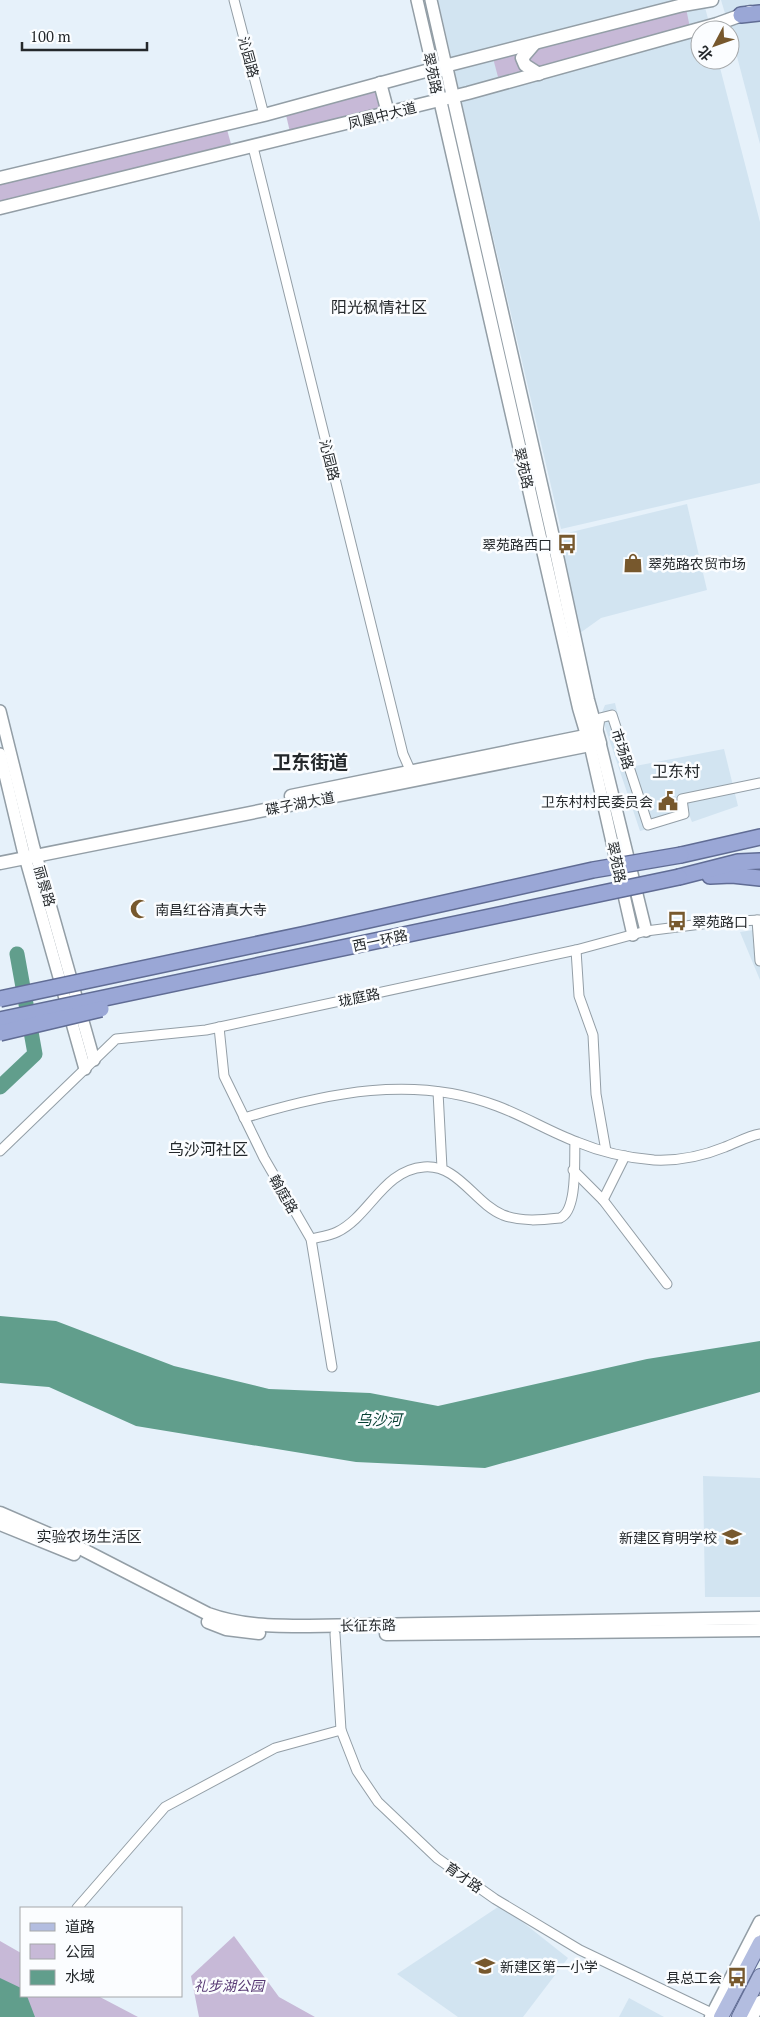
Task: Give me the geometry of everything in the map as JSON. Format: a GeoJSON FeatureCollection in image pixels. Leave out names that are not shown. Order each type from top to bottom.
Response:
{"type":"FeatureCollection","features":[{"type":"Feature","properties":{"kind":"highway"},"geometry":{"type":"LineString","coordinates":[[741,16],[760,13]]}},
{"type":"Feature","properties":{"kind":"highway"},"geometry":{"type":"LineString","coordinates":[[681,855],[760,837]]}},
{"type":"Feature","properties":{"kind":"highway","name":"西一环路"},"geometry":{"type":"LineString","coordinates":[[0,999],[306,934],[593,870],[760,844]]}},
{"type":"Feature","properties":{"kind":"highway","name":"西一环路"},"geometry":{"type":"LineString","coordinates":[[0,1020],[679,877],[738,862],[760,861]]}},
{"type":"Feature","properties":{"kind":"highway"},"geometry":{"type":"LineString","coordinates":[[679,877],[732,875],[760,878]]}},
{"type":"Feature","properties":{"kind":"highway"},"geometry":{"type":"LineString","coordinates":[[0,1033],[135,1001],[209,976]]}},
{"type":"Feature","properties":{"kind":"main road"},"geometry":{"type":"LineString","coordinates":[[0,178],[264,115],[433,69],[684,5],[712,0]]}},
{"type":"Feature","properties":{"kind":"main road","name":"凤凰中大道"},"geometry":{"type":"LineString","coordinates":[[0,208],[452,97],[716,24],[760,9]]}},
{"type":"Feature","properties":{"kind":"main road"},"geometry":{"type":"LineString","coordinates":[[534,44],[522,58],[525,66],[539,74]]}},
{"type":"Feature","properties":{"kind":"main road","name":"翠苑路"},"geometry":{"type":"LineString","coordinates":[[446,66],[551,528],[588,700],[594,740]]}},
{"type":"Feature","properties":{"kind":"main road","name":"翠苑路"},"geometry":{"type":"LineString","coordinates":[[433,69],[594,740]]}},
{"type":"Feature","properties":{"kind":"main road"},"geometry":{"type":"LineString","coordinates":[[380,84],[388,113]]}},
{"type":"Feature","properties":{"kind":"main road","name":"碟子湖大道"},"geometry":{"type":"LineString","coordinates":[[0,863],[29,853],[411,772],[594,740]]}},
{"type":"Feature","properties":{"kind":"main road","name":"碟子湖大道"},"geometry":{"type":"LineString","coordinates":[[0,854],[29,853],[594,740]]}},
{"type":"Feature","properties":{"kind":"main road","name":"长征东路"},"geometry":{"type":"LineString","coordinates":[[0,1513],[74,1545],[208,1614],[251,1624],[318,1626],[760,1618]]}},
{"type":"Feature","properties":{"kind":"main road","name":"长征东路"},"geometry":{"type":"LineString","coordinates":[[0,1524],[70,1552],[206,1622],[226,1629],[249,1633],[335,1634],[760,1630]]}},
{"type":"Feature","properties":{"kind":"main road"},"geometry":{"type":"LineString","coordinates":[[716,2016],[760,1922]]}},
{"type":"Feature","properties":{"kind":"main road"},"geometry":{"type":"LineString","coordinates":[[716,2016],[760,1943]]}},
{"type":"Feature","properties":{"kind":"main road"},"geometry":{"type":"LineString","coordinates":[[739,2017],[760,1976]]}},
{"type":"Feature","properties":{"kind":"main road"},"geometry":{"type":"LineString","coordinates":[[752,2017],[760,2002]]}},
{"type":"Feature","properties":{"kind":"street","name":"沁园路"},"geometry":{"type":"LineString","coordinates":[[234,0],[264,115]]}},
{"type":"Feature","properties":{"kind":"street","name":"翠苑路"},"geometry":{"type":"LineString","coordinates":[[418,0],[433,69]]}},
{"type":"Feature","properties":{"kind":"street","name":"翠苑路"},"geometry":{"type":"LineString","coordinates":[[431,0],[446,66]]}},
{"type":"Feature","properties":{"kind":"street","name":"沁园路"},"geometry":{"type":"LineString","coordinates":[[253,147],[403,754],[411,772]]}},
{"type":"Feature","properties":{"kind":"street","name":"丽景路"},"geometry":{"type":"LineString","coordinates":[[0,711],[29,853],[85,1069]]}},
{"type":"Feature","properties":{"kind":"street","name":"市场路"},"geometry":{"type":"LineString","coordinates":[[594,740],[600,718],[612,715],[648,825],[684,814],[682,799],[760,783]]}},
{"type":"Feature","properties":{"kind":"street","name":"翠苑路"},"geometry":{"type":"LineString","coordinates":[[594,740],[646,931]]}},
{"type":"Feature","properties":{"kind":"street","name":"翠苑路"},"geometry":{"type":"LineString","coordinates":[[594,740],[632,935]]}},
{"type":"Feature","properties":{"kind":"street","name":"丽景路"},"geometry":{"type":"LineString","coordinates":[[0,754],[94,1060]]}},
{"type":"Feature","properties":{"kind":"street","name":"珑庭路"},"geometry":{"type":"LineString","coordinates":[[0,1151],[116,1039],[219,1027],[576,950],[646,931],[717,922],[759,920]]}},
{"type":"Feature","properties":{"kind":"street"},"geometry":{"type":"LineString","coordinates":[[759,920],[760,961]]}},
{"type":"Feature","properties":{"kind":"street"},"geometry":{"type":"LineString","coordinates":[[576,950],[579,996],[593,1036],[596,1094],[606,1151]]}},
{"type":"Feature","properties":{"kind":"street","name":"翰庭路"},"geometry":{"type":"LineString","coordinates":[[219,1027],[224,1076],[264,1158],[311,1239],[332,1367]]}},
{"type":"Feature","properties":{"kind":"street"},"geometry":{"type":"LineString","coordinates":[[244,1118],[320,1097],[360,1090],[399,1089],[457,1094],[528,1118],[575,1142],[625,1156],[656,1160],[690,1158],[723,1148],[758,1133]]}},
{"type":"Feature","properties":{"kind":"street"},"geometry":{"type":"LineString","coordinates":[[438,1092],[442,1168]]}},
{"type":"Feature","properties":{"kind":"street"},"geometry":{"type":"LineString","coordinates":[[311,1239],[336,1233],[361,1213],[380,1189],[407,1172],[423,1166],[442,1168],[453,1175],[477,1198],[492,1209],[514,1218],[529,1220],[560,1218],[568,1212],[572,1198],[575,1142]]}},
{"type":"Feature","properties":{"kind":"street"},"geometry":{"type":"LineString","coordinates":[[603,1200],[625,1156]]}},
{"type":"Feature","properties":{"kind":"street"},"geometry":{"type":"LineString","coordinates":[[573,1170],[603,1200],[667,1284]]}},
{"type":"Feature","properties":{"kind":"street","name":"育才路"},"geometry":{"type":"LineString","coordinates":[[335,1634],[341,1730],[357,1771],[378,1802],[437,1858],[495,1899],[580,1950],[716,2016]]}},
{"type":"Feature","properties":{"kind":"street"},"geometry":{"type":"LineString","coordinates":[[78,1907],[165,1807],[275,1748],[341,1730]]}},
{"type":"Feature","properties":{"kind":"shaded area"},"geometry":{"type":"Polygon","coordinates":[[[438,0],[703,0],[708,20],[690,20],[690,70],[721,70],[760,222],[760,483],[561,529],[438,0]]]}},
{"type":"Feature","properties":{"kind":"shaded area"},"geometry":{"type":"Polygon","coordinates":[[[721,0],[760,0],[760,144],[740,68],[740,20],[727,20],[721,0]]]}},
{"type":"Feature","properties":{"kind":"shaded area","name":"翠苑路农贸市场"},"geometry":{"type":"Polygon","coordinates":[[[687,504],[707,590],[601,618],[580,633],[559,535],[687,504]]]}},
{"type":"Feature","properties":{"kind":"shaded area"},"geometry":{"type":"Polygon","coordinates":[[[615,703],[630,767],[724,749],[738,806],[692,822],[690,817],[640,831],[601,715],[605,705],[615,703]]]}},
{"type":"Feature","properties":{"kind":"shaded area"},"geometry":{"type":"Polygon","coordinates":[[[760,929],[760,980],[740,932],[760,929]]]}},
{"type":"Feature","properties":{"kind":"shaded area","name":"新建区育明学校"},"geometry":{"type":"Polygon","coordinates":[[[703,1476],[760,1478],[760,1597],[705,1597],[703,1476]]]}},
{"type":"Feature","properties":{"kind":"shaded area","name":"新建区第一小学"},"geometry":{"type":"Polygon","coordinates":[[[501,1905],[568,1958],[523,2017],[458,2017],[397,1974],[501,1905]]]}},
{"type":"Feature","properties":{"kind":"shaded area"},"geometry":{"type":"Polygon","coordinates":[[[629,1998],[664,2017],[619,2017],[629,1998]]]}},
{"type":"Feature","properties":{"kind":"green space"},"geometry":{"type":"Polygon","coordinates":[[[686,8],[690,28],[498,77],[493,58],[686,8]]]}},
{"type":"Feature","properties":{"kind":"green space"},"geometry":{"type":"Polygon","coordinates":[[[376,91],[381,108],[290,132],[286,115],[376,91]]]}},
{"type":"Feature","properties":{"kind":"green space"},"geometry":{"type":"Polygon","coordinates":[[[226,126],[231,144],[0,201],[0,182],[226,126]]]}},
{"type":"Feature","properties":{"kind":"green space","name":"礼步湖公园"},"geometry":{"type":"Polygon","coordinates":[[[234,1936],[279,1997],[315,2017],[199,2017],[191,1976],[234,1936]]]}},
{"type":"Feature","properties":{"kind":"green space"},"geometry":{"type":"Polygon","coordinates":[[[0,1941],[20,1952],[20,1997],[100,1997],[138,2017],[0,2017],[0,1941]]]}},
{"type":"Feature","properties":{"kind":"water","name":"乌沙河"},"geometry":{"type":"Polygon","coordinates":[[[0,1316],[56,1321],[174,1366],[269,1389],[370,1393],[438,1406],[647,1359],[760,1341],[760,1392],[485,1468],[356,1462],[136,1426],[49,1387],[0,1383],[0,1316]]]}},
{"type":"Feature","properties":{"kind":"water"},"geometry":{"type":"Polygon","coordinates":[[[0,1978],[20,1988],[20,1997],[27,1997],[35,2017],[0,2017],[0,1978]]]}},
{"type":"Feature","properties":{"kind":"waterway"},"geometry":{"type":"LineString","coordinates":[[0,1087],[35,1054],[17,954]]}},
{"type":"Feature","properties":{"kind":"place","name":"翠苑路西口"},"geometry":{"type":"Point","coordinates":[567,544]}},
{"type":"Feature","properties":{"kind":"place","name":"翠苑路农贸市场"},"geometry":{"type":"Point","coordinates":[633,563]}},
{"type":"Feature","properties":{"kind":"place","name":"卫东村村民委员会"},"geometry":{"type":"Point","coordinates":[668,801]}},
{"type":"Feature","properties":{"kind":"place","name":"南昌红谷清真大寺"},"geometry":{"type":"Point","coordinates":[140,909]}},
{"type":"Feature","properties":{"kind":"place","name":"翠苑路口"},"geometry":{"type":"Point","coordinates":[677,921]}},
{"type":"Feature","properties":{"kind":"place","name":"新建区育明学校"},"geometry":{"type":"Point","coordinates":[732,1537]}},
{"type":"Feature","properties":{"kind":"place","name":"新建区第一小学"},"geometry":{"type":"Point","coordinates":[485,1966]}},
{"type":"Feature","properties":{"kind":"place","name":"县总工会"},"geometry":{"type":"Point","coordinates":[737,1977]}},
{"type":"Feature","properties":{"kind":"district","name":"阳光枫情社区"},"geometry":{"type":"Point","coordinates":[379,307]}},
{"type":"Feature","properties":{"kind":"district","name":"卫东街道"},"geometry":{"type":"Point","coordinates":[310,761]}},
{"type":"Feature","properties":{"kind":"district","name":"卫东村"},"geometry":{"type":"Point","coordinates":[676,771]}},
{"type":"Feature","properties":{"kind":"district","name":"乌沙河社区"},"geometry":{"type":"Point","coordinates":[208,1149]}},
{"type":"Feature","properties":{"kind":"district","name":"实验农场生活区"},"geometry":{"type":"Point","coordinates":[89,1536]}}]}
